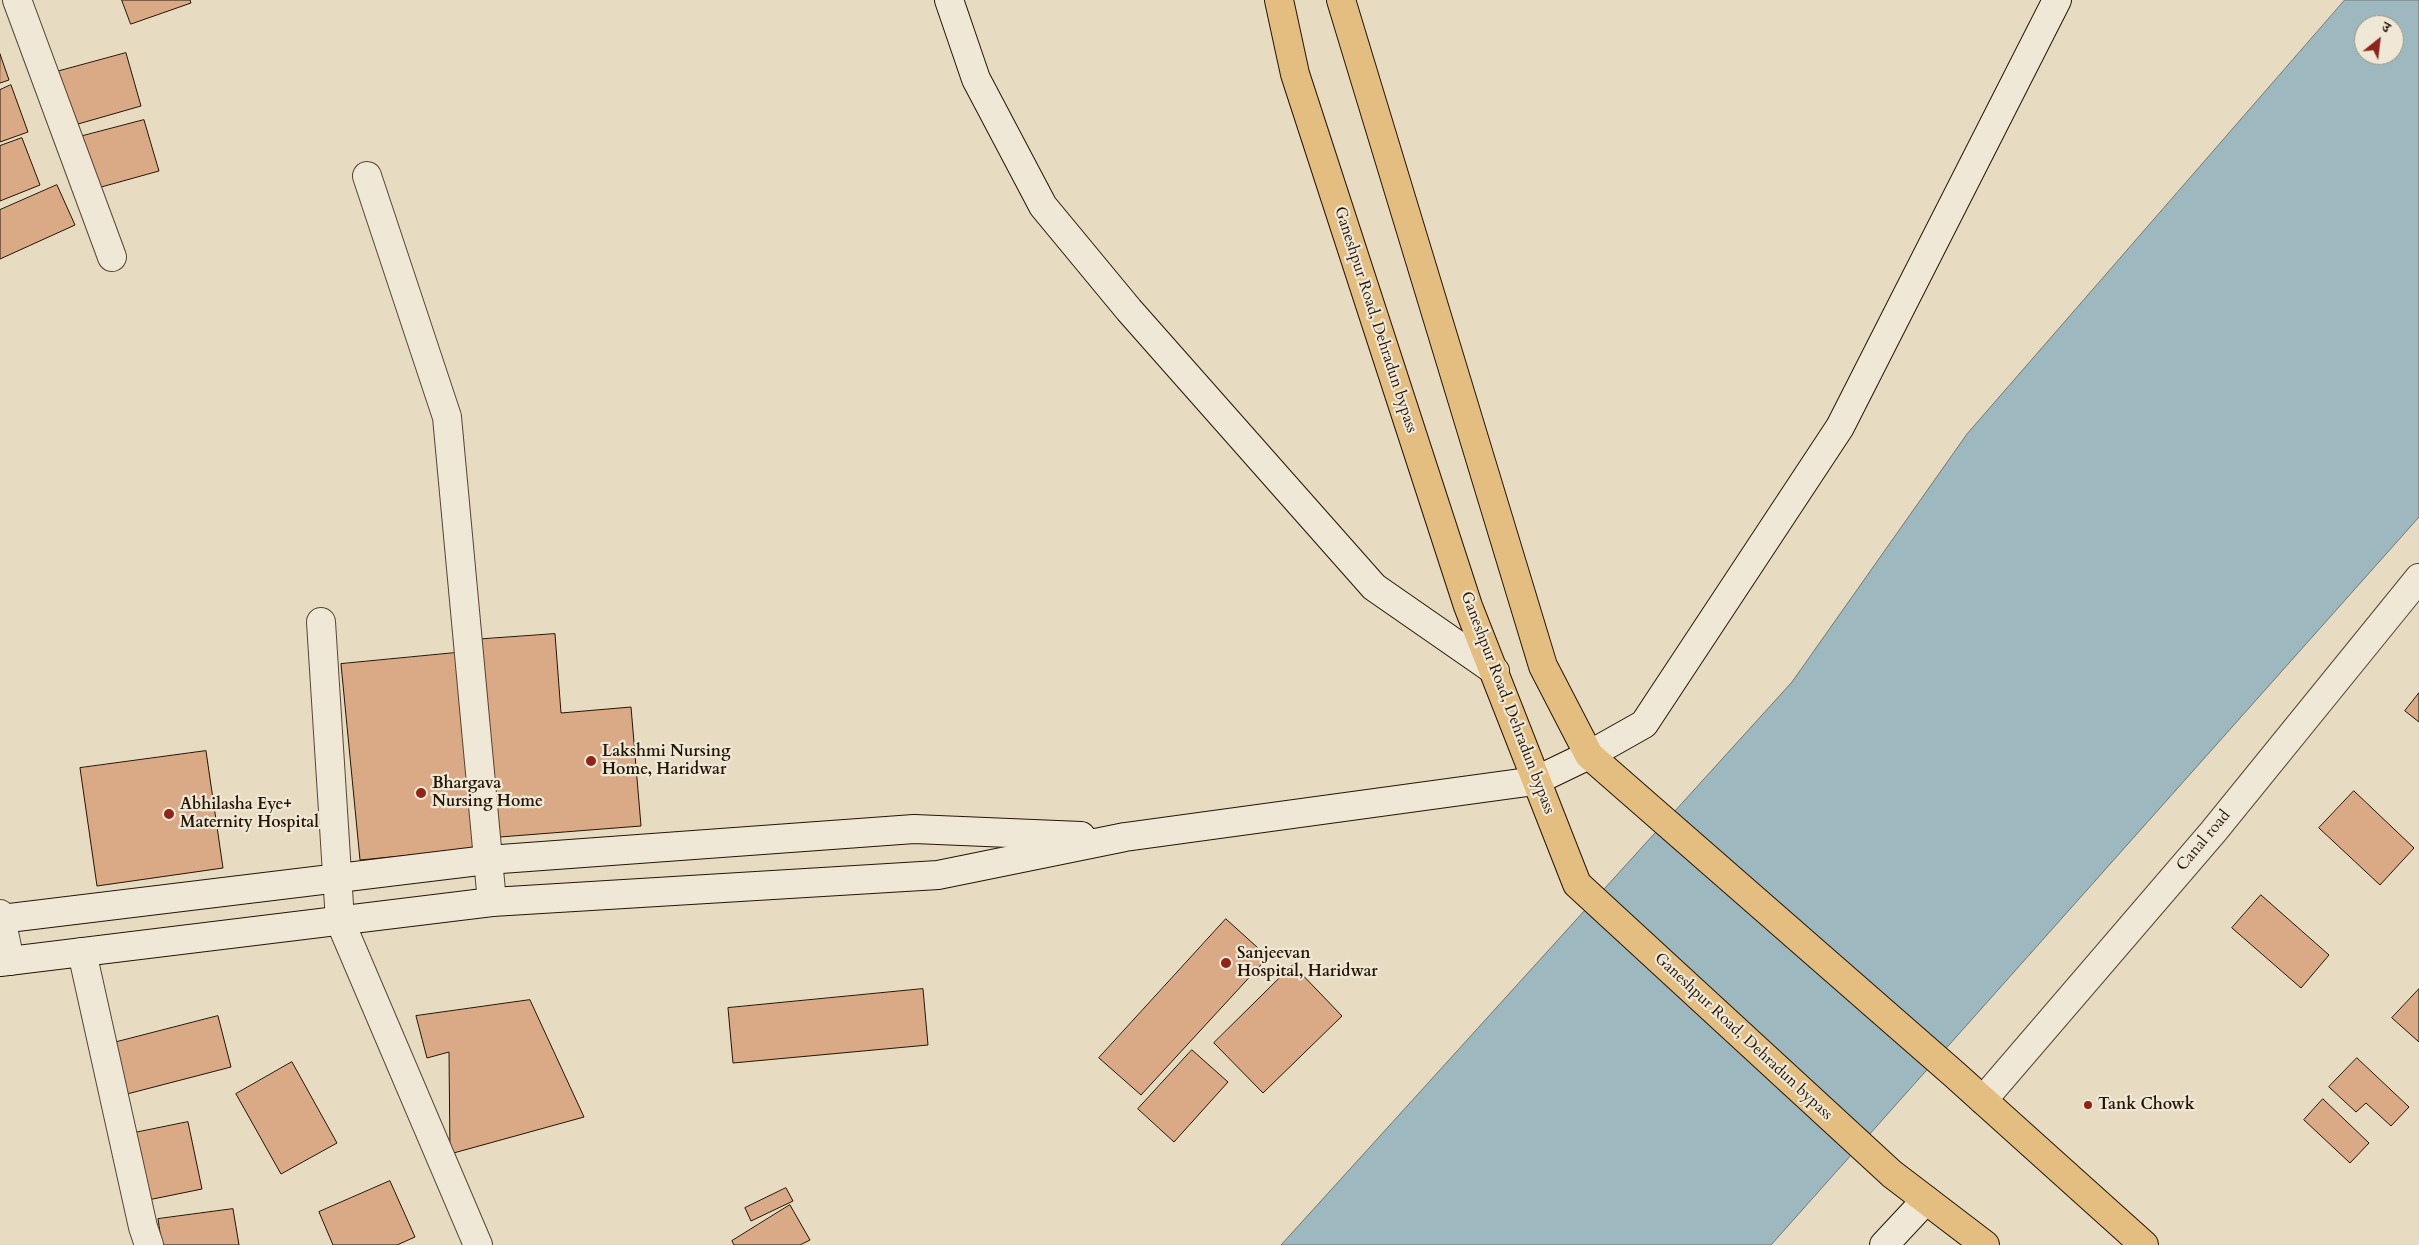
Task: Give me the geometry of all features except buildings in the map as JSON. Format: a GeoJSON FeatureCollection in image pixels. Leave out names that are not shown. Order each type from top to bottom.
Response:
{"type":"FeatureCollection","features":[{"type":"Feature","properties":{"kind":"main road","name":"Ganeshpur Road, Dehradun bypass"},"geometry":{"type":"LineString","coordinates":[[1279,0],[1295,74],[1468,606],[1495,671],[1535,781],[1577,884],[1892,1174],[1985,1245]]}},
{"type":"Feature","properties":{"kind":"main road"},"geometry":{"type":"LineString","coordinates":[[1341,0],[1543,666],[1589,755],[1954,1074],[2144,1245]]}},
{"type":"Feature","properties":{"kind":"street"},"geometry":{"type":"LineString","coordinates":[[17,0],[112,257]]}},
{"type":"Feature","properties":{"kind":"street"},"geometry":{"type":"LineString","coordinates":[[949,0],[976,79],[1043,206],[1129,310],[1374,587],[1495,671]]}},
{"type":"Feature","properties":{"kind":"street"},"geometry":{"type":"LineString","coordinates":[[1125,838],[914,828],[488,860],[0,917],[5,961],[492,902],[938,876],[1125,838],[1535,781],[1589,755],[1644,724],[1840,426],[2057,0]]}},
{"type":"Feature","properties":{"kind":"street"},"geometry":{"type":"LineString","coordinates":[[367,176],[448,417],[492,902]]}},
{"type":"Feature","properties":{"kind":"street","name":"Canal road"},"geometry":{"type":"LineString","coordinates":[[1983,1100],[2213,832],[2419,578]]}},
{"type":"Feature","properties":{"kind":"street"},"geometry":{"type":"LineString","coordinates":[[321,622],[340,920],[478,1245]]}},
{"type":"Feature","properties":{"kind":"street"},"geometry":{"type":"LineString","coordinates":[[82,952],[143,1228],[149,1245]]}},
{"type":"Feature","properties":{"kind":"street"},"geometry":{"type":"LineString","coordinates":[[1884,1245],[1926,1200]]}},
{"type":"Feature","properties":{"kind":"water"},"geometry":{"type":"Polygon","coordinates":[[[2345,0],[2419,0],[2419,517],[1771,1245],[1281,1245],[1792,682],[1967,434],[2345,0]]]}},
{"type":"Feature","properties":{"kind":"place","name":"Lakshmi Nursing Home, Haridwar"},"geometry":{"type":"Point","coordinates":[591,761]}},
{"type":"Feature","properties":{"kind":"place","name":"Bhargava Nursing Home"},"geometry":{"type":"Point","coordinates":[421,793]}},
{"type":"Feature","properties":{"kind":"place","name":"Abhilasha Eye+ Maternity Hospital"},"geometry":{"type":"Point","coordinates":[169,814]}},
{"type":"Feature","properties":{"kind":"place","name":"Sanjeevan Hospital, Haridwar"},"geometry":{"type":"Point","coordinates":[1226,963]}},
{"type":"Feature","properties":{"kind":"place","name":"Tank Chowk"},"geometry":{"type":"Point","coordinates":[2088,1105]}}]}
